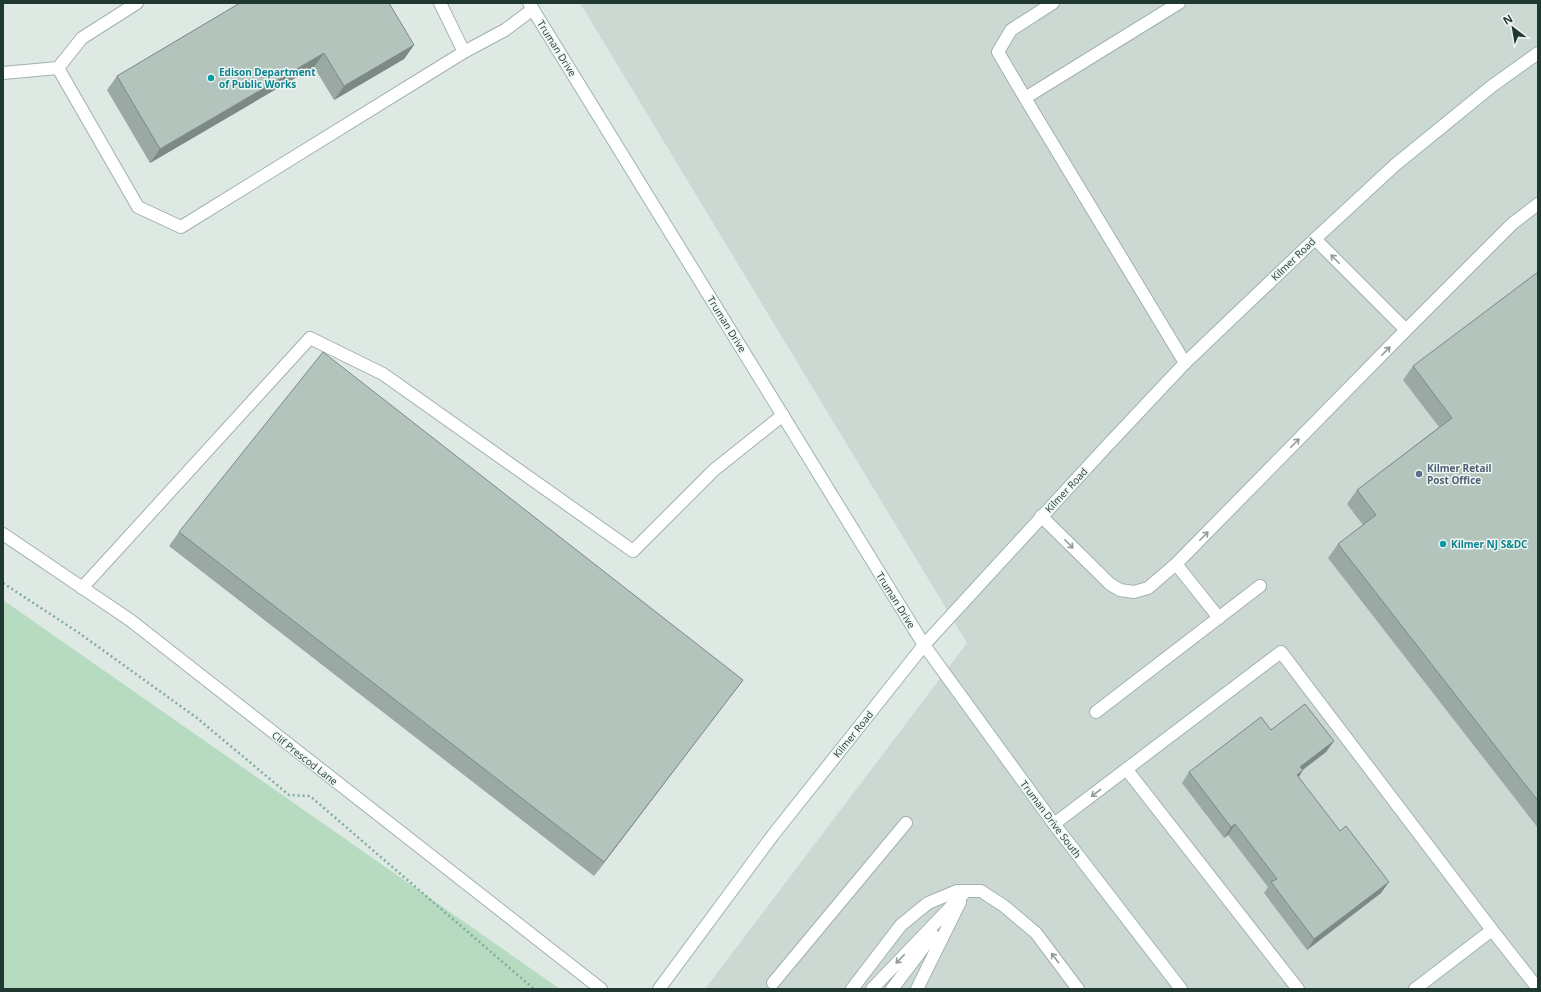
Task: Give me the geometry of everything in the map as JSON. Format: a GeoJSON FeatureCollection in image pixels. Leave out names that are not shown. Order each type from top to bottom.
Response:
{"type":"FeatureCollection","features":[{"type":"Feature","properties":{"kind":"street"},"geometry":{"type":"LineString","coordinates":[[3,73],[58,68],[82,38],[137,3]]}},
{"type":"Feature","properties":{"kind":"street"},"geometry":{"type":"LineString","coordinates":[[440,3],[464,52]]}},
{"type":"Feature","properties":{"kind":"street"},"geometry":{"type":"LineString","coordinates":[[1053,3],[1011,30],[998,52],[1024,98],[1185,363]]}},
{"type":"Feature","properties":{"kind":"street"},"geometry":{"type":"LineString","coordinates":[[1024,98],[1179,3]]}},
{"type":"Feature","properties":{"kind":"street"},"geometry":{"type":"LineString","coordinates":[[58,68],[138,207],[182,227],[464,52],[505,30],[531,6]]}},
{"type":"Feature","properties":{"kind":"street","name":"Truman Drive"},"geometry":{"type":"LineString","coordinates":[[531,6],[924,646]]}},
{"type":"Feature","properties":{"kind":"street","name":"Kilmer Road"},"geometry":{"type":"LineString","coordinates":[[659,989],[773,835],[924,646],[1041,516],[1185,363],[1315,239],[1395,166],[1492,86],[1538,53]]}},
{"type":"Feature","properties":{"kind":"street"},"geometry":{"type":"LineString","coordinates":[[1041,516],[1110,584],[1120,590],[1134,592],[1148,588],[1176,564],[1512,224],[1538,204]]}},
{"type":"Feature","properties":{"kind":"street"},"geometry":{"type":"LineString","coordinates":[[1315,239],[1406,330]]}},
{"type":"Feature","properties":{"kind":"street"},"geometry":{"type":"LineString","coordinates":[[82,588],[310,338],[383,374],[633,551],[714,470],[783,415]]}},
{"type":"Feature","properties":{"kind":"street","name":"Clif Prescod Lane"},"geometry":{"type":"LineString","coordinates":[[3,534],[130,620],[601,989]]}},
{"type":"Feature","properties":{"kind":"street"},"geometry":{"type":"LineString","coordinates":[[1176,564],[1219,618]]}},
{"type":"Feature","properties":{"kind":"street"},"geometry":{"type":"LineString","coordinates":[[1096,712],[1260,586]]}},
{"type":"Feature","properties":{"kind":"street","name":"Truman Drive South"},"geometry":{"type":"LineString","coordinates":[[924,646],[1054,824],[1180,989]]}},
{"type":"Feature","properties":{"kind":"street"},"geometry":{"type":"LineString","coordinates":[[1054,824],[1281,652],[1492,930],[1537,986]]}},
{"type":"Feature","properties":{"kind":"street"},"geometry":{"type":"LineString","coordinates":[[1127,770],[1298,989]]}},
{"type":"Feature","properties":{"kind":"street"},"geometry":{"type":"LineString","coordinates":[[775,987],[906,823]]}},
{"type":"Feature","properties":{"kind":"street"},"geometry":{"type":"LineString","coordinates":[[852,989],[901,926],[928,903],[957,891],[981,890],[1004,906],[1036,933],[1078,989]]}},
{"type":"Feature","properties":{"kind":"street"},"geometry":{"type":"LineString","coordinates":[[872,989],[966,891]]}},
{"type":"Feature","properties":{"kind":"street"},"geometry":{"type":"LineString","coordinates":[[892,989],[966,891]]}},
{"type":"Feature","properties":{"kind":"street"},"geometry":{"type":"LineString","coordinates":[[917,989],[966,891]]}},
{"type":"Feature","properties":{"kind":"street"},"geometry":{"type":"LineString","coordinates":[[1415,989],[1492,930]]}},
{"type":"Feature","properties":{"kind":"path"},"geometry":{"type":"LineString","coordinates":[[3,582],[78,633],[197,718],[289,795],[310,796],[534,989]]}},
{"type":"Feature","properties":{"kind":"shaded area"},"geometry":{"type":"Polygon","coordinates":[[[580,3],[1538,3],[1538,989],[705,989],[967,643],[580,3]]]}},
{"type":"Feature","properties":{"kind":"green space"},"geometry":{"type":"Polygon","coordinates":[[[3,600],[560,989],[3,989],[3,600]]]}},
{"type":"Feature","properties":{"kind":"building","name":"Edison Department of Public Works"},"geometry":{"type":"Polygon","coordinates":[[[240,3],[389,3],[414,45],[344,86],[324,53],[160,149],[117,76],[240,3]]]}},
{"type":"Feature","properties":{"kind":"building","name":"Kilmer NJ S&DC"},"geometry":{"type":"Polygon","coordinates":[[[1538,272],[1538,801],[1338,544],[1376,515],[1357,490],[1452,418],[1413,366],[1538,272]]]}},
{"type":"Feature","properties":{"kind":"building"},"geometry":{"type":"Polygon","coordinates":[[[323,352],[743,680],[604,862],[179,532],[323,352]]]}},
{"type":"Feature","properties":{"kind":"building"},"geometry":{"type":"Polygon","coordinates":[[[1305,704],[1334,741],[1300,767],[1303,770],[1297,775],[1340,831],[1346,826],[1389,882],[1314,939],[1271,882],[1277,879],[1235,824],[1231,827],[1189,772],[1261,717],[1271,730],[1305,704]]]}},
{"type":"Feature","properties":{"kind":"place","name":"Edison Department of Public Works"},"geometry":{"type":"Point","coordinates":[211,78]}},
{"type":"Feature","properties":{"kind":"place","name":"Kilmer Retail Post Office"},"geometry":{"type":"Point","coordinates":[1419,474]}},
{"type":"Feature","properties":{"kind":"place","name":"Kilmer NJ S&DC"},"geometry":{"type":"Point","coordinates":[1443,544]}}]}
